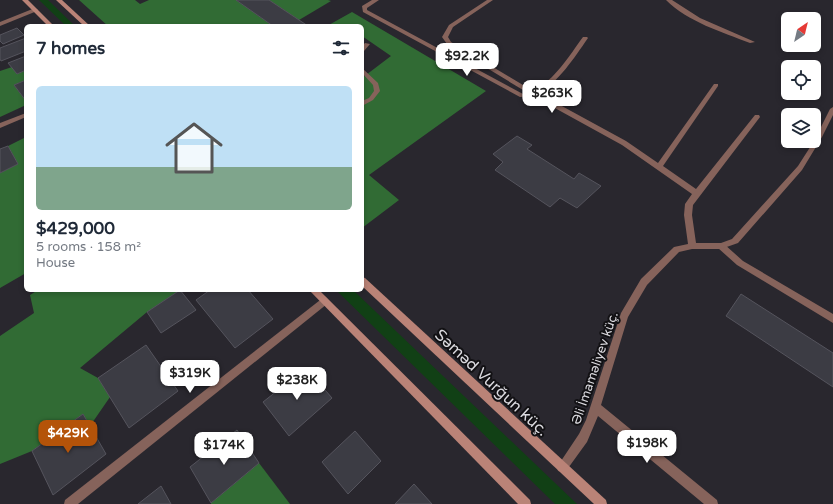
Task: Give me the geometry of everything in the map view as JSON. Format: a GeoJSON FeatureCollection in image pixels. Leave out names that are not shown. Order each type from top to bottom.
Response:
{"type":"FeatureCollection","features":[{"type":"Feature","properties":{"kind":"main road"},"geometry":{"type":"LineString","coordinates":[[25,0],[49,24]]}},
{"type":"Feature","properties":{"kind":"main road"},"geometry":{"type":"LineString","coordinates":[[59,0],[85,24]]}},
{"type":"Feature","properties":{"kind":"main road","name":"Səməd Vurğun küç."},"geometry":{"type":"LineString","coordinates":[[364,283],[602,504]]}},
{"type":"Feature","properties":{"kind":"main road"},"geometry":{"type":"LineString","coordinates":[[315,292],[526,504]]}},
{"type":"Feature","properties":{"kind":"street"},"geometry":{"type":"LineString","coordinates":[[376,0],[364,7],[365,11],[522,96],[534,94],[567,63],[585,38]]}},
{"type":"Feature","properties":{"kind":"street"},"geometry":{"type":"LineString","coordinates":[[490,0],[452,26],[445,37],[450,43],[534,94],[624,143],[697,193]]}},
{"type":"Feature","properties":{"kind":"street"},"geometry":{"type":"LineString","coordinates":[[669,0],[716,28],[752,42]]}},
{"type":"Feature","properties":{"kind":"street"},"geometry":{"type":"LineString","coordinates":[[0,24],[35,10]]}},
{"type":"Feature","properties":{"kind":"street"},"geometry":{"type":"LineString","coordinates":[[364,48],[367,44]]}},
{"type":"Feature","properties":{"kind":"street"},"geometry":{"type":"LineString","coordinates":[[364,72],[376,84],[377,91],[372,99],[364,103]]}},
{"type":"Feature","properties":{"kind":"street"},"geometry":{"type":"LineString","coordinates":[[659,166],[716,84]]}},
{"type":"Feature","properties":{"kind":"street","name":"Əli İmaməliyev küç."},"geometry":{"type":"LineString","coordinates":[[562,467],[583,438],[591,421],[624,316],[644,282],[677,249],[692,246],[721,246],[735,241],[800,168],[819,137],[833,109]]}},
{"type":"Feature","properties":{"kind":"street"},"geometry":{"type":"LineString","coordinates":[[0,126],[24,116]]}},
{"type":"Feature","properties":{"kind":"street"},"geometry":{"type":"LineString","coordinates":[[692,246],[688,215],[689,204],[757,117]]}},
{"type":"Feature","properties":{"kind":"street"},"geometry":{"type":"LineString","coordinates":[[721,246],[740,263],[833,319]]}},
{"type":"Feature","properties":{"kind":"street"},"geometry":{"type":"LineString","coordinates":[[69,504],[324,301]]}},
{"type":"Feature","properties":{"kind":"street"},"geometry":{"type":"LineString","coordinates":[[595,407],[713,504]]}},
{"type":"Feature","properties":{"kind":"green space"},"geometry":{"type":"Polygon","coordinates":[[[39,0],[48,0],[73,24],[64,24],[39,0]]]}},
{"type":"Feature","properties":{"kind":"green space"},"geometry":{"type":"Polygon","coordinates":[[[79,0],[135,0],[140,4],[149,0],[236,0],[270,24],[106,24],[79,0]]]}},
{"type":"Feature","properties":{"kind":"green space"},"geometry":{"type":"Polygon","coordinates":[[[269,0],[328,0],[331,1],[299,20],[269,0]]]}},
{"type":"Feature","properties":{"kind":"green space"},"geometry":{"type":"Polygon","coordinates":[[[352,12],[486,91],[369,175],[399,200],[364,226],[364,76],[391,56],[364,37],[364,24],[331,24],[352,12]]]}},
{"type":"Feature","properties":{"kind":"green space"},"geometry":{"type":"Polygon","coordinates":[[[12,67],[17,74],[24,71],[24,81],[14,85],[24,98],[24,106],[0,117],[0,71],[12,67]]]}},
{"type":"Feature","properties":{"kind":"green space"},"geometry":{"type":"Polygon","coordinates":[[[24,138],[24,274],[0,288],[0,173],[18,164],[8,146],[24,138]]]}},
{"type":"Feature","properties":{"kind":"green space"},"geometry":{"type":"Polygon","coordinates":[[[35,292],[177,292],[147,312],[80,368],[98,378],[110,397],[90,426],[83,414],[32,451],[0,464],[0,336],[34,313],[30,295],[35,292]]]}},
{"type":"Feature","properties":{"kind":"green space"},"geometry":{"type":"Polygon","coordinates":[[[338,292],[355,292],[577,504],[555,504],[338,292]]]}},
{"type":"Feature","properties":{"kind":"green space"},"geometry":{"type":"Polygon","coordinates":[[[259,463],[290,504],[211,504],[211,503],[259,463]]]}},
{"type":"Feature","properties":{"kind":"building"},"geometry":{"type":"Polygon","coordinates":[[[236,0],[269,0],[305,24],[270,24],[236,0]]]}},
{"type":"Feature","properties":{"kind":"building"},"geometry":{"type":"Polygon","coordinates":[[[17,28],[24,35],[3,44],[0,41],[0,35],[17,28]]]}},
{"type":"Feature","properties":{"kind":"building"},"geometry":{"type":"Polygon","coordinates":[[[24,39],[24,52],[1,61],[0,48],[24,39]]]}},
{"type":"Feature","properties":{"kind":"building"},"geometry":{"type":"Polygon","coordinates":[[[24,57],[24,71],[17,74],[8,63],[24,57]]]}},
{"type":"Feature","properties":{"kind":"building"},"geometry":{"type":"Polygon","coordinates":[[[24,81],[24,98],[14,85],[24,81]]]}},
{"type":"Feature","properties":{"kind":"building"},"geometry":{"type":"Polygon","coordinates":[[[517,136],[532,145],[527,149],[574,179],[579,173],[601,186],[577,208],[560,198],[550,207],[495,170],[503,162],[493,154],[517,136]]]}},
{"type":"Feature","properties":{"kind":"building"},"geometry":{"type":"Polygon","coordinates":[[[8,146],[18,164],[0,173],[0,149],[8,146]]]}},
{"type":"Feature","properties":{"kind":"building"},"geometry":{"type":"Polygon","coordinates":[[[177,292],[182,292],[196,310],[161,333],[147,312],[177,292]]]}},
{"type":"Feature","properties":{"kind":"building"},"geometry":{"type":"Polygon","coordinates":[[[207,292],[250,292],[273,319],[235,348],[196,300],[207,292]]]}},
{"type":"Feature","properties":{"kind":"building"},"geometry":{"type":"Polygon","coordinates":[[[741,294],[833,353],[833,387],[726,316],[741,294]]]}},
{"type":"Feature","properties":{"kind":"building"},"geometry":{"type":"Polygon","coordinates":[[[146,345],[178,391],[129,428],[98,378],[146,345]]]}},
{"type":"Feature","properties":{"kind":"building"},"geometry":{"type":"Polygon","coordinates":[[[306,368],[332,398],[289,436],[263,402],[306,368]]]}},
{"type":"Feature","properties":{"kind":"building"},"geometry":{"type":"Polygon","coordinates":[[[83,414],[106,454],[53,495],[32,451],[83,414]]]}},
{"type":"Feature","properties":{"kind":"building"},"geometry":{"type":"Polygon","coordinates":[[[237,430],[259,463],[211,503],[190,467],[237,430]]]}},
{"type":"Feature","properties":{"kind":"building"},"geometry":{"type":"Polygon","coordinates":[[[355,431],[381,461],[348,494],[322,462],[355,431]]]}},
{"type":"Feature","properties":{"kind":"building"},"geometry":{"type":"Polygon","coordinates":[[[414,484],[432,504],[395,504],[414,484]]]}},
{"type":"Feature","properties":{"kind":"building"},"geometry":{"type":"Polygon","coordinates":[[[161,486],[171,504],[138,504],[161,486]]]}}]}
